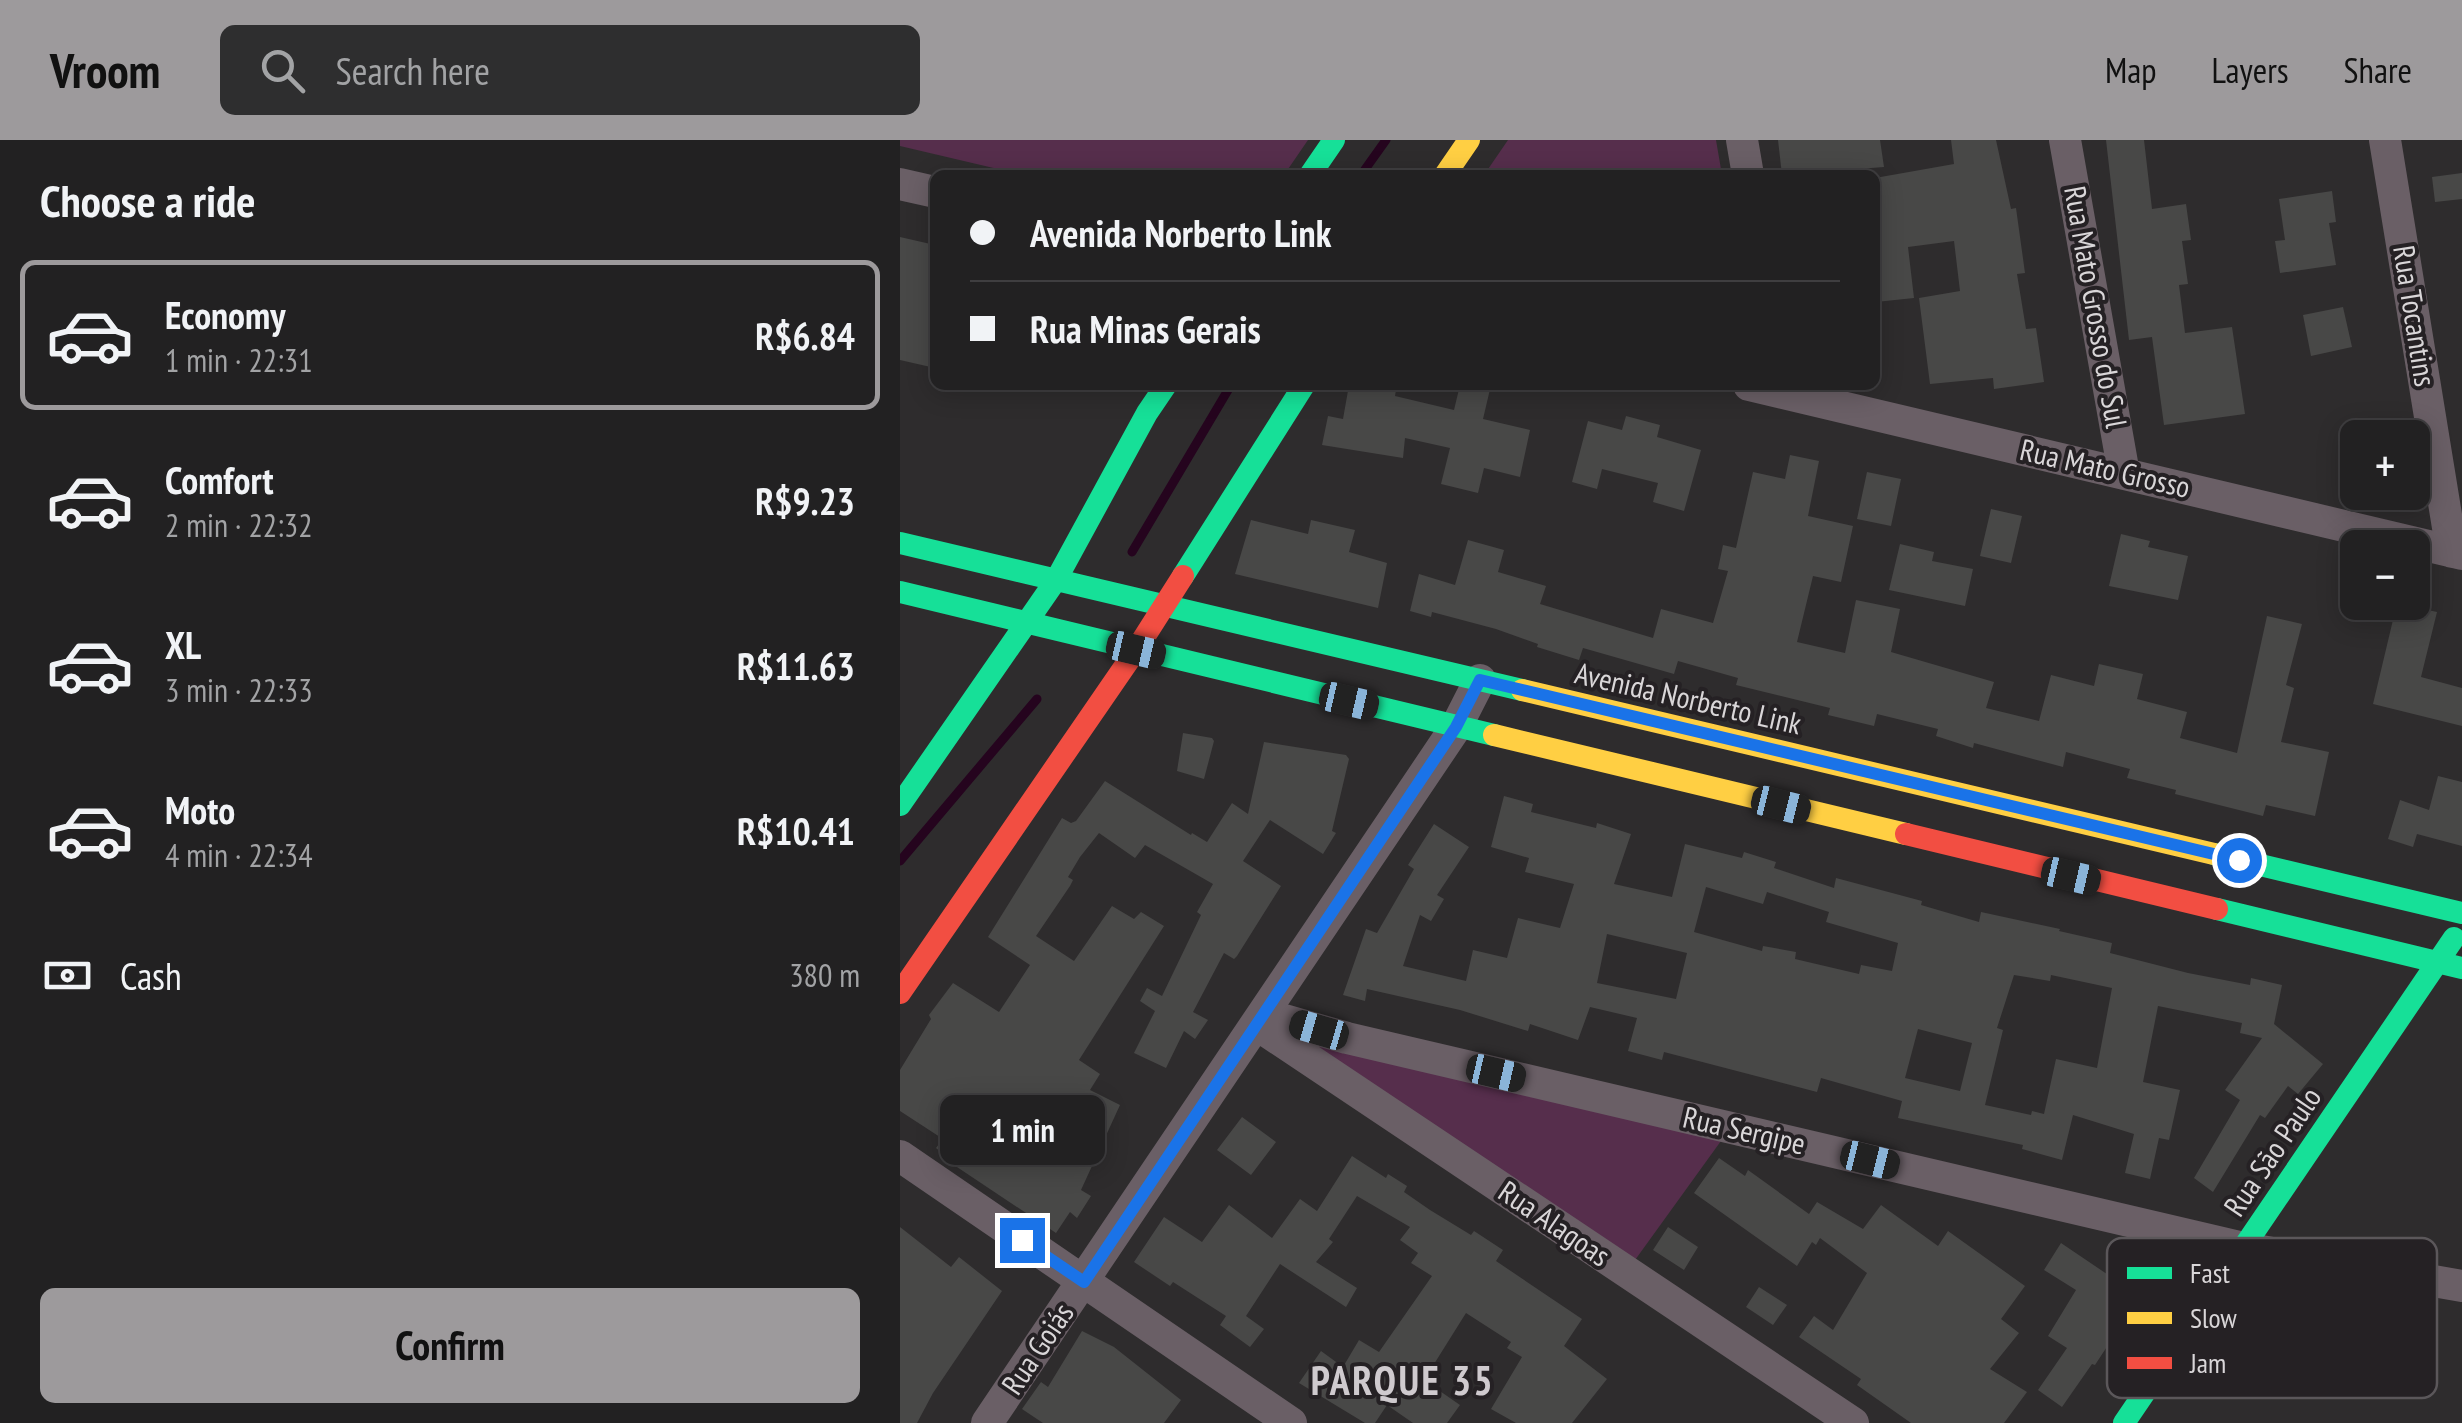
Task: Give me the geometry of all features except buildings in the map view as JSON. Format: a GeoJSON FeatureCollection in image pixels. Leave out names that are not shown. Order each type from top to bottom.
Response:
{"type":"FeatureCollection","features":[{"type":"Feature","properties":{"kind":"street"},"geometry":{"type":"LineString","coordinates":[[1313,170],[1334,140]]}},
{"type":"Feature","properties":{"kind":"street"},"geometry":{"type":"LineString","coordinates":[[1448,170],[1469,140]]}},
{"type":"Feature","properties":{"kind":"street"},"geometry":{"type":"LineString","coordinates":[[1742,140],[1747,170]]}},
{"type":"Feature","properties":{"kind":"street","name":"Rua Mato Grosso do Sul"},"geometry":{"type":"LineString","coordinates":[[2065,140],[2124,474]]}},
{"type":"Feature","properties":{"kind":"street","name":"Rua Tocantins"},"geometry":{"type":"LineString","coordinates":[[2385,140],[2457,553]]}},
{"type":"Feature","properties":{"kind":"street"},"geometry":{"type":"LineString","coordinates":[[900,184],[930,191]]}},
{"type":"Feature","properties":{"kind":"street"},"geometry":{"type":"LineString","coordinates":[[900,804],[1056,580],[1163,390]]}},
{"type":"Feature","properties":{"kind":"street"},"geometry":{"type":"LineString","coordinates":[[900,993],[1136,650],[1301,390]]}},
{"type":"Feature","properties":{"kind":"street","name":"Rua Mato Grosso"},"geometry":{"type":"LineString","coordinates":[[1788,390],[2457,553]]}},
{"type":"Feature","properties":{"kind":"street","name":"Avenida Norberto Link"},"geometry":{"type":"LineString","coordinates":[[900,543],[1480,680],[2437,964],[2462,968]]}},
{"type":"Feature","properties":{"kind":"street","name":"Avenida Norberto Link"},"geometry":{"type":"LineString","coordinates":[[900,592],[1456,727],[2462,913]]}},
{"type":"Feature","properties":{"kind":"street","name":"Rua Goiás"},"geometry":{"type":"LineString","coordinates":[[987,1423],[1456,727],[1480,680]]}},
{"type":"Feature","properties":{"kind":"street","name":"Rua São Paulo"},"geometry":{"type":"LineString","coordinates":[[2251,1238],[2462,926]]}},
{"type":"Feature","properties":{"kind":"street","name":"Rua Sergipe"},"geometry":{"type":"LineString","coordinates":[[1259,1019],[2201,1238]]}},
{"type":"Feature","properties":{"kind":"street","name":"Rua Alagoas"},"geometry":{"type":"LineString","coordinates":[[1259,1019],[1853,1423]]}},
{"type":"Feature","properties":{"kind":"street"},"geometry":{"type":"LineString","coordinates":[[900,1156],[1291,1423]]}},
{"type":"Feature","properties":{"kind":"street","name":"Rua Sergipe"},"geometry":{"type":"LineString","coordinates":[[2437,1282],[2462,1286]]}},
{"type":"Feature","properties":{"kind":"street","name":"Rua São Paulo"},"geometry":{"type":"LineString","coordinates":[[2124,1423],[2141,1398]]}},
{"type":"Feature","properties":{"kind":"shaded area"},"geometry":{"type":"Polygon","coordinates":[[[900,140],[1308,140],[1287,170],[1002,170],[900,146],[900,140]]]}},
{"type":"Feature","properties":{"kind":"shaded area"},"geometry":{"type":"Polygon","coordinates":[[[1508,140],[1716,140],[1721,170],[1487,170],[1508,140]]]}},
{"type":"Feature","properties":{"kind":"shaded area"},"geometry":{"type":"Polygon","coordinates":[[[1281,1034],[1726,1134],[1630,1267],[1281,1034]]]}},
{"type":"Feature","properties":{"kind":"waterway"},"geometry":{"type":"LineString","coordinates":[[1365,170],[1386,140]]}},
{"type":"Feature","properties":{"kind":"waterway"},"geometry":{"type":"LineString","coordinates":[[1132,552],[1228,390]]}},
{"type":"Feature","properties":{"kind":"waterway"},"geometry":{"type":"LineString","coordinates":[[900,861],[1037,699]]}},
{"type":"Feature","properties":{"kind":"traffic: fast"},"geometry":{"type":"LineString","coordinates":[[1313,170],[1334,140]]}},
{"type":"Feature","properties":{"kind":"traffic: fast"},"geometry":{"type":"LineString","coordinates":[[900,805],[1056,580],[1163,390]]}},
{"type":"Feature","properties":{"kind":"traffic: fast"},"geometry":{"type":"LineString","coordinates":[[1183,576],[1301,390]]}},
{"type":"Feature","properties":{"kind":"traffic: fast"},"geometry":{"type":"LineString","coordinates":[[900,543],[1522,690]]}},
{"type":"Feature","properties":{"kind":"traffic: fast"},"geometry":{"type":"LineString","coordinates":[[900,592],[1494,735]]}},
{"type":"Feature","properties":{"kind":"traffic: fast"},"geometry":{"type":"LineString","coordinates":[[2214,854],[2462,913]]}},
{"type":"Feature","properties":{"kind":"traffic: fast"},"geometry":{"type":"LineString","coordinates":[[2217,909],[2462,968]]}},
{"type":"Feature","properties":{"kind":"traffic: fast"},"geometry":{"type":"LineString","coordinates":[[2250,1238],[2454,938]]}},
{"type":"Feature","properties":{"kind":"traffic: fast"},"geometry":{"type":"LineString","coordinates":[[2124,1423],[2141,1398]]}},
{"type":"Feature","properties":{"kind":"traffic: slow"},"geometry":{"type":"LineString","coordinates":[[1448,170],[1469,140]]}},
{"type":"Feature","properties":{"kind":"traffic: slow"},"geometry":{"type":"LineString","coordinates":[[1522,690],[2214,854]]}},
{"type":"Feature","properties":{"kind":"traffic: slow"},"geometry":{"type":"LineString","coordinates":[[1494,735],[1906,834]]}},
{"type":"Feature","properties":{"kind":"traffic: jam"},"geometry":{"type":"LineString","coordinates":[[900,993],[1183,576]]}},
{"type":"Feature","properties":{"kind":"traffic: jam"},"geometry":{"type":"LineString","coordinates":[[1906,834],[2217,909]]}},
{"type":"Feature","properties":{"kind":"district","name":"PARQUE 35"},"geometry":{"type":"Point","coordinates":[1403,1381]}},
{"type":"Feature","properties":{"kind":"route"},"geometry":{"type":"LineString","coordinates":[[1022,1240],[1084,1282],[1456,727],[1480,680],[2239,860]]}}]}
